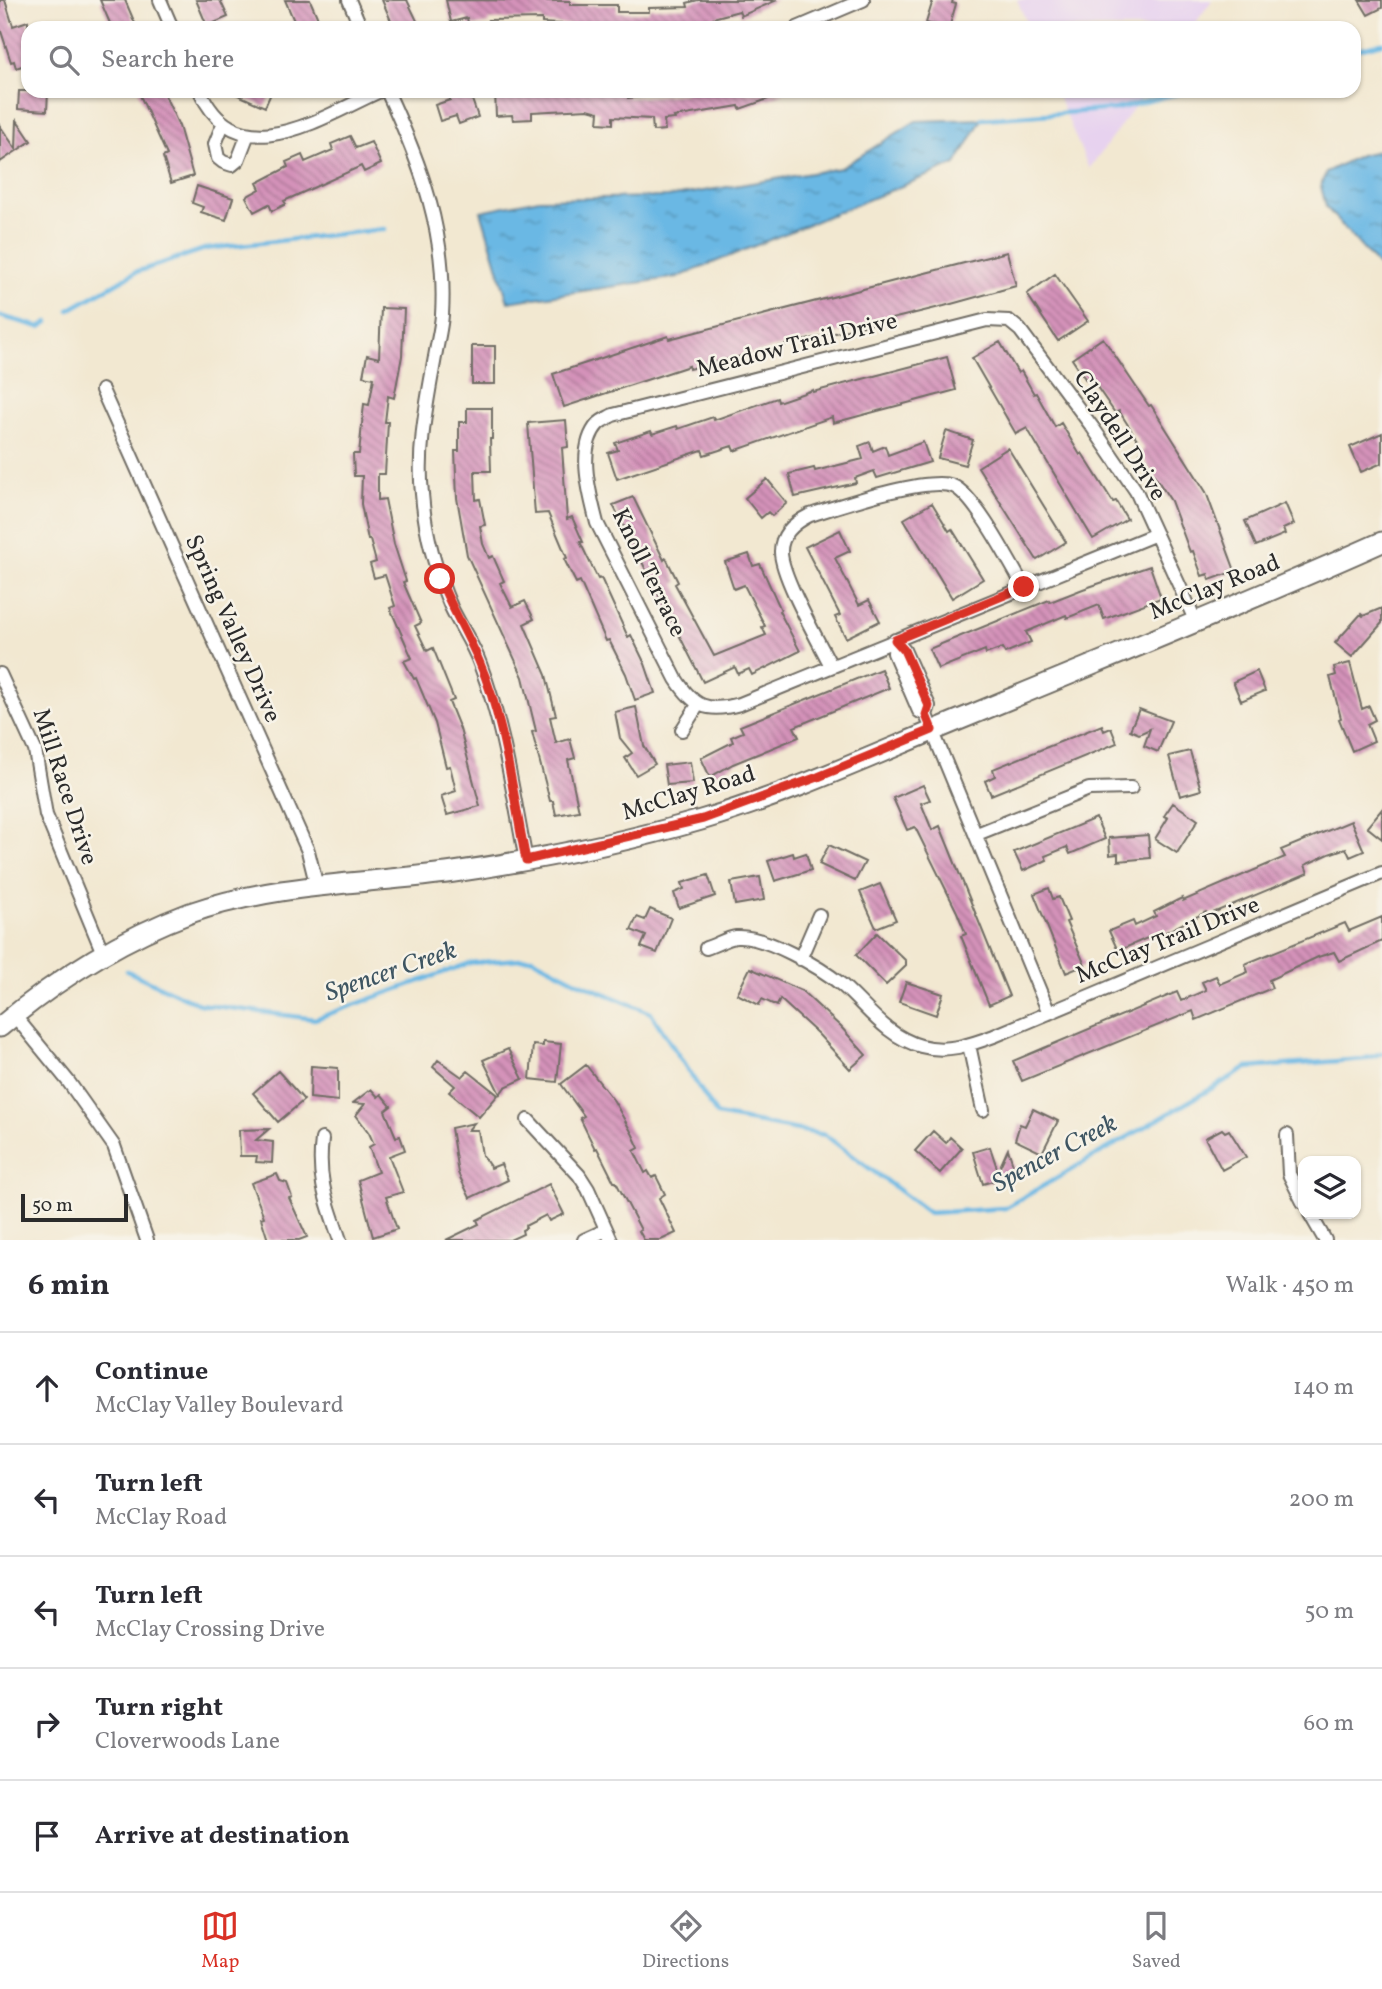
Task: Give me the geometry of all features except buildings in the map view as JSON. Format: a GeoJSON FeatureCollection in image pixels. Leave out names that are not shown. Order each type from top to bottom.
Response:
{"type":"FeatureCollection","features":[{"type":"Feature","properties":{"kind":"main road","name":"McClay Road"},"geometry":{"type":"LineString","coordinates":[[7,1021],[59,981],[103,953],[192,912],[270,892],[453,872],[526,860],[703,819],[818,777],[929,723],[1196,622],[1382,542]]}},
{"type":"Feature","properties":{"kind":"street"},"geometry":{"type":"LineString","coordinates":[[160,0],[169,21]]}},
{"type":"Feature","properties":{"kind":"street"},"geometry":{"type":"LineString","coordinates":[[349,0],[358,21]]}},
{"type":"Feature","properties":{"kind":"street"},"geometry":{"type":"LineString","coordinates":[[814,21],[863,0]]}},
{"type":"Feature","properties":{"kind":"street"},"geometry":{"type":"LineString","coordinates":[[205,98],[223,124],[261,137],[288,132],[364,98]]}},
{"type":"Feature","properties":{"kind":"street"},"geometry":{"type":"LineString","coordinates":[[390,98],[415,152],[435,217],[440,267],[442,316],[422,450],[421,494],[429,541],[452,609],[480,662],[500,730],[526,860]]}},
{"type":"Feature","properties":{"kind":"street"},"geometry":{"type":"LineString","coordinates":[[223,124],[215,144],[218,158],[227,164],[232,165],[238,160],[248,134]]}},
{"type":"Feature","properties":{"kind":"street","name":"Meadow Trail Drive"},"geometry":{"type":"LineString","coordinates":[[599,423],[612,415],[987,320],[1009,321]]}},
{"type":"Feature","properties":{"kind":"street","name":"Claydell Drive"},"geometry":{"type":"LineString","coordinates":[[1009,321],[1031,342],[1136,491],[1196,622]]}},
{"type":"Feature","properties":{"kind":"street","name":"Spring Valley Drive"},"geometry":{"type":"LineString","coordinates":[[102,390],[308,851],[317,887]]}},
{"type":"Feature","properties":{"kind":"street","name":"Knoll Terrace"},"geometry":{"type":"LineString","coordinates":[[599,423],[590,436],[587,458],[591,501],[597,523],[693,701]]}},
{"type":"Feature","properties":{"kind":"street"},"geometry":{"type":"LineString","coordinates":[[831,666],[798,600],[780,550],[794,523],[810,515],[928,483],[954,487],[965,496],[994,535],[1024,587]]}},
{"type":"Feature","properties":{"kind":"street"},"geometry":{"type":"LineString","coordinates":[[682,730],[693,701],[722,709],[740,704],[1156,534]]}},
{"type":"Feature","properties":{"kind":"street"},"geometry":{"type":"LineString","coordinates":[[895,640],[894,653],[919,712],[929,723],[977,834],[1049,1013]]}},
{"type":"Feature","properties":{"kind":"street","name":"Mill Race Drive"},"geometry":{"type":"LineString","coordinates":[[0,674],[35,750],[46,816],[103,953]]}},
{"type":"Feature","properties":{"kind":"street"},"geometry":{"type":"LineString","coordinates":[[977,834],[1089,789],[1132,788]]}},
{"type":"Feature","properties":{"kind":"street","name":"McClay Trail Drive"},"geometry":{"type":"LineString","coordinates":[[706,948],[735,937],[755,938],[822,970],[842,985],[886,1028],[903,1039],[922,1046],[946,1049],[969,1045],[1049,1013],[1382,873]]}},
{"type":"Feature","properties":{"kind":"street"},"geometry":{"type":"LineString","coordinates":[[800,959],[819,915]]}},
{"type":"Feature","properties":{"kind":"street"},"geometry":{"type":"LineString","coordinates":[[7,1021],[68,1081],[114,1146],[147,1240]]}},
{"type":"Feature","properties":{"kind":"street"},"geometry":{"type":"LineString","coordinates":[[969,1045],[984,1111]]}},
{"type":"Feature","properties":{"kind":"street"},"geometry":{"type":"LineString","coordinates":[[528,1120],[579,1175],[588,1189],[608,1235],[584,1240]]}},
{"type":"Feature","properties":{"kind":"street"},"geometry":{"type":"LineString","coordinates":[[1287,1135],[1289,1174],[1298,1192]]}},
{"type":"Feature","properties":{"kind":"street"},"geometry":{"type":"LineString","coordinates":[[322,1139],[319,1165],[322,1184],[340,1240]]}},
{"type":"Feature","properties":{"kind":"street"},"geometry":{"type":"LineString","coordinates":[[1313,1219],[1325,1240]]}},
{"type":"Feature","properties":{"kind":"shaded area"},"geometry":{"type":"Polygon","coordinates":[[[1017,0],[1212,0],[1197,21],[1026,21],[1017,0]]]}},
{"type":"Feature","properties":{"kind":"shaded area"},"geometry":{"type":"Polygon","coordinates":[[[1059,98],[1141,98],[1089,169],[1059,98]]]}},
{"type":"Feature","properties":{"kind":"water"},"geometry":{"type":"Polygon","coordinates":[[[982,119],[956,164],[678,277],[508,302],[481,211],[539,199],[668,197],[841,168],[916,121],[982,119]]]}},
{"type":"Feature","properties":{"kind":"water"},"geometry":{"type":"Polygon","coordinates":[[[1379,151],[1382,157],[1382,267],[1377,265],[1326,207],[1321,186],[1326,172],[1360,155],[1379,151]]]}},
{"type":"Feature","properties":{"kind":"waterway"},"geometry":{"type":"LineString","coordinates":[[1361,48],[1382,43]]}},
{"type":"Feature","properties":{"kind":"waterway"},"geometry":{"type":"LineString","coordinates":[[982,119],[1116,109],[1160,98]]}},
{"type":"Feature","properties":{"kind":"waterway"},"geometry":{"type":"LineString","coordinates":[[69,310],[136,272],[205,249],[385,229]]}},
{"type":"Feature","properties":{"kind":"waterway"},"geometry":{"type":"LineString","coordinates":[[0,316],[40,327],[48,322]]}},
{"type":"Feature","properties":{"kind":"waterway","name":"Spencer Creek"},"geometry":{"type":"LineString","coordinates":[[127,971],[199,1004],[315,1019],[470,963],[532,958],[578,982],[651,1013],[717,1115],[825,1135],[929,1213],[1005,1208],[1247,1068],[1364,1059],[1382,1053]]}},
{"type":"Feature","properties":{"kind":"route"},"geometry":{"type":"LineString","coordinates":[[440,579],[452,609],[480,662],[500,730],[526,860],[614,842],[703,819],[818,777],[932,730],[926,715],[929,706],[904,650],[895,640],[1024,587]]}}]}
